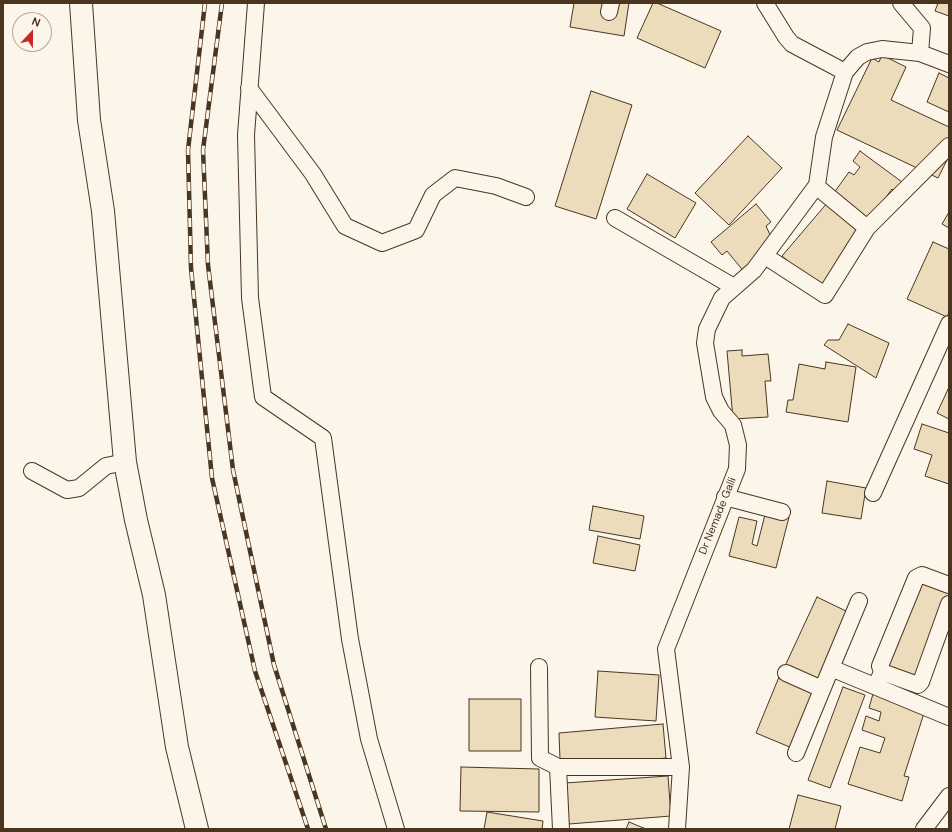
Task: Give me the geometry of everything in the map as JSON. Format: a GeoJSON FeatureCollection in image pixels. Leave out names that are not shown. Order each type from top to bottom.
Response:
{"type":"FeatureCollection","features":[{"type":"Feature","properties":{"kind":"street"},"geometry":{"type":"LineString","coordinates":[[81,3],[89,120],[103,212],[125,462],[136,520],[154,595],[177,747],[197,829]]}},
{"type":"Feature","properties":{"kind":"street"},"geometry":{"type":"LineString","coordinates":[[256,3],[246,135],[250,298],[263,397],[323,438],[350,639],[369,739],[396,829]]}},
{"type":"Feature","properties":{"kind":"street"},"geometry":{"type":"LineString","coordinates":[[765,3],[792,44],[845,72]]}},
{"type":"Feature","properties":{"kind":"street"},"geometry":{"type":"LineString","coordinates":[[901,3],[922,28],[920,53]]}},
{"type":"Feature","properties":{"kind":"street","name":"Dr Nemade Galli"},"geometry":{"type":"LineString","coordinates":[[677,829],[681,767],[666,649],[737,469],[738,445],[733,425],[721,411],[714,397],[705,343],[707,329],[722,298],[754,270],[816,186],[824,137],[845,72],[858,58],[867,52],[882,49],[920,53],[938,58],[949,64]]}},
{"type":"Feature","properties":{"kind":"street"},"geometry":{"type":"LineString","coordinates":[[249,88],[313,174],[345,226],[382,243],[416,230],[433,195],[455,178],[496,186],[526,197]]}},
{"type":"Feature","properties":{"kind":"street"},"geometry":{"type":"LineString","coordinates":[[765,256],[825,295],[868,228],[949,146]]}},
{"type":"Feature","properties":{"kind":"street"},"geometry":{"type":"LineString","coordinates":[[816,186],[868,228]]}},
{"type":"Feature","properties":{"kind":"street"},"geometry":{"type":"LineString","coordinates":[[615,218],[734,287]]}},
{"type":"Feature","properties":{"kind":"street"},"geometry":{"type":"LineString","coordinates":[[873,493],[949,324]]}},
{"type":"Feature","properties":{"kind":"street"},"geometry":{"type":"LineString","coordinates":[[32,471],[67,490],[79,488],[106,466],[125,462]]}},
{"type":"Feature","properties":{"kind":"street"},"geometry":{"type":"LineString","coordinates":[[725,497],[782,512]]}},
{"type":"Feature","properties":{"kind":"street"},"geometry":{"type":"LineString","coordinates":[[879,679],[880,666],[916,578],[922,575],[949,585]]}},
{"type":"Feature","properties":{"kind":"street"},"geometry":{"type":"LineString","coordinates":[[796,753],[859,601]]}},
{"type":"Feature","properties":{"kind":"street"},"geometry":{"type":"LineString","coordinates":[[831,668],[879,679],[918,685],[921,682],[949,604]]}},
{"type":"Feature","properties":{"kind":"street"},"geometry":{"type":"LineString","coordinates":[[539,667],[540,758],[558,767],[681,767]]}},
{"type":"Feature","properties":{"kind":"street"},"geometry":{"type":"LineString","coordinates":[[786,673],[822,689]]}},
{"type":"Feature","properties":{"kind":"street"},"geometry":{"type":"LineString","coordinates":[[879,679],[949,716]]}},
{"type":"Feature","properties":{"kind":"street"},"geometry":{"type":"LineString","coordinates":[[558,767],[561,829]]}},
{"type":"Feature","properties":{"kind":"street"},"geometry":{"type":"LineString","coordinates":[[924,829],[949,796]]}},
{"type":"Feature","properties":{"kind":"building"},"geometry":{"type":"Polygon","coordinates":[[[574,3],[629,3],[624,36],[570,27],[574,3]]]}},
{"type":"Feature","properties":{"kind":"building"},"geometry":{"type":"Polygon","coordinates":[[[653,3],[657,3],[721,31],[705,68],[637,38],[653,3]]]}},
{"type":"Feature","properties":{"kind":"building"},"geometry":{"type":"Polygon","coordinates":[[[938,3],[949,3],[949,16],[935,11],[938,3]]]}},
{"type":"Feature","properties":{"kind":"building"},"geometry":{"type":"Polygon","coordinates":[[[882,55],[906,67],[891,100],[949,127],[949,156],[938,178],[837,130],[872,58],[879,62],[882,55]]]}},
{"type":"Feature","properties":{"kind":"building"},"geometry":{"type":"Polygon","coordinates":[[[939,73],[949,78],[949,112],[927,102],[939,73]]]}},
{"type":"Feature","properties":{"kind":"building"},"geometry":{"type":"Polygon","coordinates":[[[591,91],[632,105],[596,219],[555,206],[591,91]]]}},
{"type":"Feature","properties":{"kind":"building"},"geometry":{"type":"Polygon","coordinates":[[[748,136],[782,168],[729,225],[695,193],[748,136]]]}},
{"type":"Feature","properties":{"kind":"building"},"geometry":{"type":"Polygon","coordinates":[[[860,151],[902,182],[895,192],[892,189],[867,223],[831,197],[849,172],[854,175],[860,167],[853,161],[860,151]]]}},
{"type":"Feature","properties":{"kind":"building"},"geometry":{"type":"Polygon","coordinates":[[[647,174],[696,203],[675,238],[627,209],[647,174]]]}},
{"type":"Feature","properties":{"kind":"building"},"geometry":{"type":"Polygon","coordinates":[[[828,202],[870,237],[824,291],[782,256],[828,202]]]}},
{"type":"Feature","properties":{"kind":"building"},"geometry":{"type":"Polygon","coordinates":[[[756,204],[771,222],[766,226],[771,237],[745,273],[727,251],[722,255],[711,242],[756,204]]]}},
{"type":"Feature","properties":{"kind":"building"},"geometry":{"type":"Polygon","coordinates":[[[949,212],[949,228],[942,224],[949,212]]]}},
{"type":"Feature","properties":{"kind":"building"},"geometry":{"type":"Polygon","coordinates":[[[933,242],[949,249],[949,312],[947,317],[907,299],[933,242]]]}},
{"type":"Feature","properties":{"kind":"building"},"geometry":{"type":"Polygon","coordinates":[[[848,324],[889,343],[876,378],[824,345],[828,340],[839,340],[848,324]]]}},
{"type":"Feature","properties":{"kind":"building"},"geometry":{"type":"Polygon","coordinates":[[[742,350],[742,356],[768,354],[771,381],[765,381],[768,417],[733,419],[727,351],[742,350]]]}},
{"type":"Feature","properties":{"kind":"building"},"geometry":{"type":"Polygon","coordinates":[[[826,362],[856,367],[848,422],[786,412],[788,400],[793,400],[799,364],[825,369],[826,362]]]}},
{"type":"Feature","properties":{"kind":"building"},"geometry":{"type":"Polygon","coordinates":[[[949,387],[949,419],[937,413],[949,387]]]}},
{"type":"Feature","properties":{"kind":"building"},"geometry":{"type":"Polygon","coordinates":[[[922,424],[949,433],[949,484],[925,476],[932,455],[914,449],[922,424]]]}},
{"type":"Feature","properties":{"kind":"building"},"geometry":{"type":"Polygon","coordinates":[[[827,481],[866,488],[861,519],[822,513],[827,481]]]}},
{"type":"Feature","properties":{"kind":"building"},"geometry":{"type":"Polygon","coordinates":[[[593,506],[644,516],[640,539],[589,530],[593,506]]]}},
{"type":"Feature","properties":{"kind":"building"},"geometry":{"type":"Polygon","coordinates":[[[766,511],[789,517],[776,568],[729,556],[739,517],[757,521],[752,544],[757,546],[766,511]]]}},
{"type":"Feature","properties":{"kind":"building"},"geometry":{"type":"Polygon","coordinates":[[[598,536],[640,545],[635,571],[593,563],[598,536]]]}},
{"type":"Feature","properties":{"kind":"building"},"geometry":{"type":"Polygon","coordinates":[[[919,578],[949,590],[949,595],[915,682],[884,670],[919,578]]]}},
{"type":"Feature","properties":{"kind":"building"},"geometry":{"type":"Polygon","coordinates":[[[817,597],[850,613],[819,681],[785,666],[817,597]]]}},
{"type":"Feature","properties":{"kind":"building"},"geometry":{"type":"Polygon","coordinates":[[[598,671],[659,675],[656,721],[595,717],[598,671]]]}},
{"type":"Feature","properties":{"kind":"building"},"geometry":{"type":"Polygon","coordinates":[[[779,677],[815,692],[792,748],[756,733],[779,677]]]}},
{"type":"Feature","properties":{"kind":"building"},"geometry":{"type":"Polygon","coordinates":[[[843,687],[865,695],[830,788],[808,780],[843,687]]]}},
{"type":"Feature","properties":{"kind":"building"},"geometry":{"type":"Polygon","coordinates":[[[873,694],[925,710],[904,776],[909,777],[902,801],[848,784],[860,747],[880,753],[885,738],[862,730],[866,716],[879,721],[881,712],[869,708],[873,694]]]}},
{"type":"Feature","properties":{"kind":"building"},"geometry":{"type":"Polygon","coordinates":[[[469,699],[521,699],[521,751],[469,751],[469,699]]]}},
{"type":"Feature","properties":{"kind":"building"},"geometry":{"type":"Polygon","coordinates":[[[663,724],[666,758],[616,764],[560,760],[559,733],[663,724]]]}},
{"type":"Feature","properties":{"kind":"building"},"geometry":{"type":"Polygon","coordinates":[[[461,767],[539,769],[539,812],[460,811],[461,767]]]}},
{"type":"Feature","properties":{"kind":"building"},"geometry":{"type":"Polygon","coordinates":[[[668,776],[671,816],[569,824],[565,783],[668,776]]]}},
{"type":"Feature","properties":{"kind":"building"},"geometry":{"type":"Polygon","coordinates":[[[798,795],[841,806],[835,829],[789,829],[798,795]]]}},
{"type":"Feature","properties":{"kind":"building"},"geometry":{"type":"Polygon","coordinates":[[[487,812],[543,821],[542,829],[484,829],[487,812]]]}},
{"type":"Feature","properties":{"kind":"building"},"geometry":{"type":"Polygon","coordinates":[[[629,822],[646,829],[626,829],[629,822]]]}},
{"type":"Feature","properties":{"kind":"railway"},"geometry":{"type":"LineString","coordinates":[[205,3],[188,150],[191,268],[212,478],[255,671],[308,829]]}},
{"type":"Feature","properties":{"kind":"railway"},"geometry":{"type":"LineString","coordinates":[[222,3],[203,150],[208,265],[233,470],[274,665],[326,829]]}}]}
